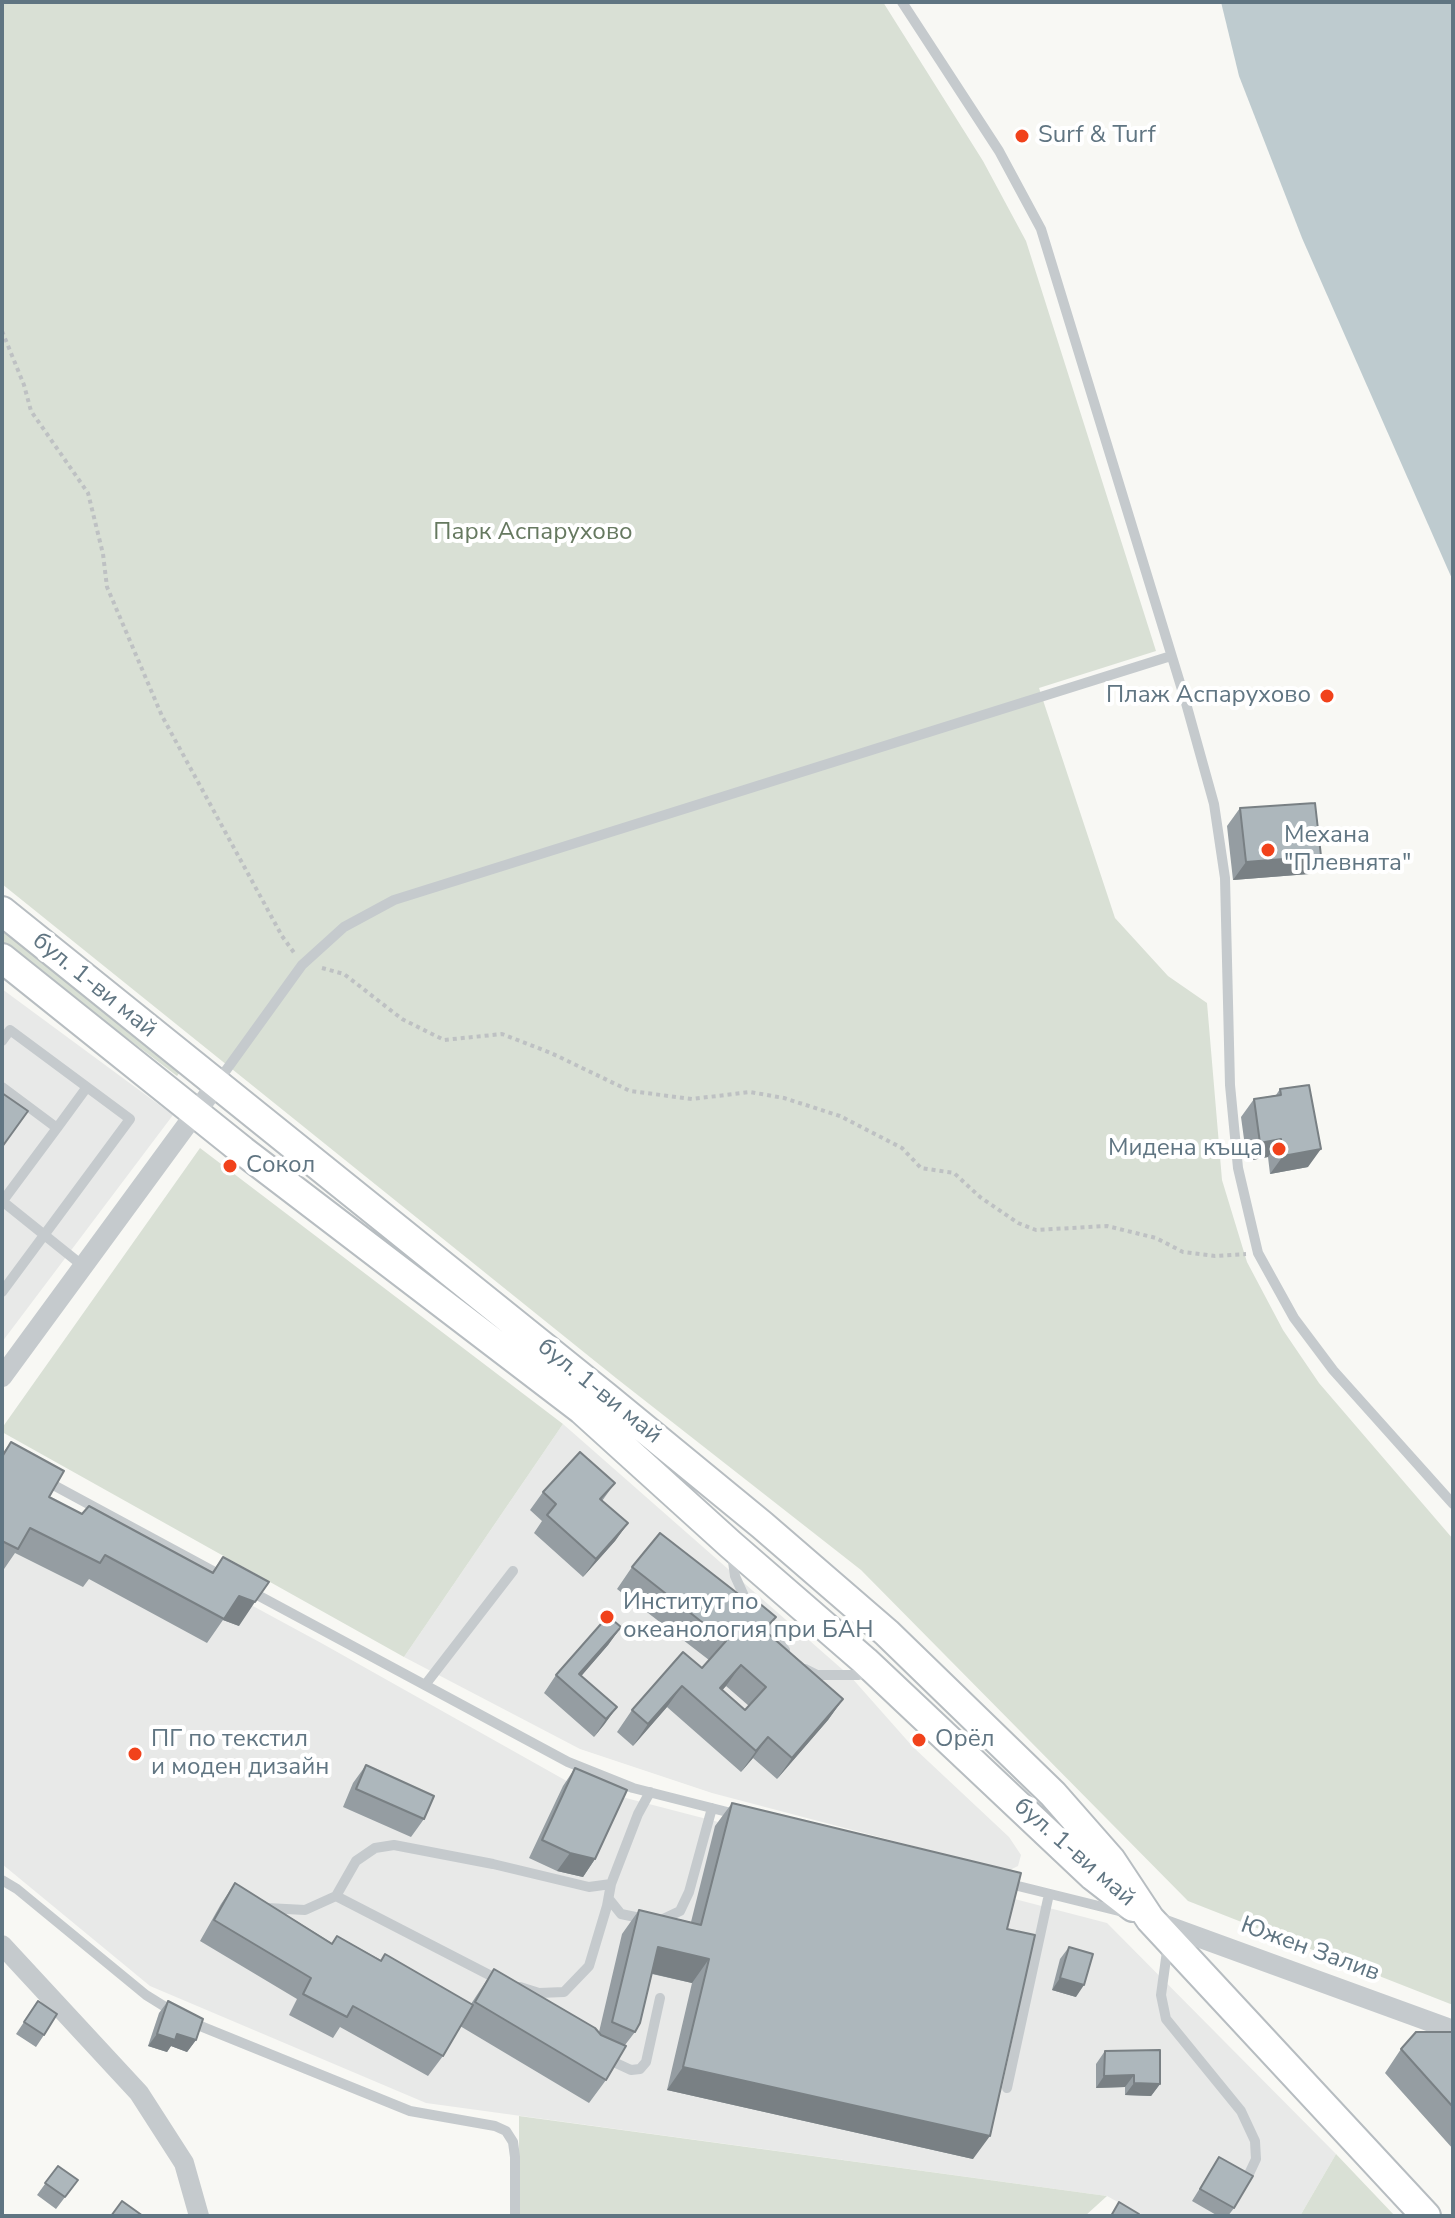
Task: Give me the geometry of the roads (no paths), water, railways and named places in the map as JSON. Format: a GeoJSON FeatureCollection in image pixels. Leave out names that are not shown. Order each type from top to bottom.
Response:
{"type":"FeatureCollection","features":[{"type":"Feature","properties":{"kind":"main road","name":"бул. 1-ви май"},"geometry":{"type":"LineString","coordinates":[[2,911],[594,1387],[887,1633],[1053,1794],[1111,1860],[1159,1929],[1426,2216]]}},
{"type":"Feature","properties":{"kind":"main road","name":"бул. 1-ви май"},"geometry":{"type":"LineString","coordinates":[[2,958],[197,1111],[243,1151],[582,1410],[874,1669],[1093,1876],[1159,1929]]}},
{"type":"Feature","properties":{"kind":"street"},"geometry":{"type":"LineString","coordinates":[[2,1377],[216,1085]]}},
{"type":"Feature","properties":{"kind":"street","name":"Южен Залив"},"geometry":{"type":"LineString","coordinates":[[1159,1929],[1453,2030]]}},
{"type":"Feature","properties":{"kind":"street"},"geometry":{"type":"LineString","coordinates":[[2,1945],[139,2093],[184,2163],[199,2216]]}},
{"type":"Feature","properties":{"kind":"lane"},"geometry":{"type":"LineString","coordinates":[[902,2],[999,151],[1041,229],[1214,804],[1225,878],[1230,1085],[1238,1168],[1258,1253],[1294,1318],[1333,1370],[1453,1504]]}},
{"type":"Feature","properties":{"kind":"lane"},"geometry":{"type":"LineString","coordinates":[[216,1085],[302,965],[344,927],[394,900],[1171,656]]}},
{"type":"Feature","properties":{"kind":"lane"},"geometry":{"type":"LineString","coordinates":[[2,1041],[10,1030],[130,1119],[2,1292]]}},
{"type":"Feature","properties":{"kind":"lane"},"geometry":{"type":"LineString","coordinates":[[2,1087],[57,1128]]}},
{"type":"Feature","properties":{"kind":"lane"},"geometry":{"type":"LineString","coordinates":[[83,1266],[2,1202],[87,1087]]}},
{"type":"Feature","properties":{"kind":"lane"},"geometry":{"type":"LineString","coordinates":[[30,1473],[227,1579]]}},
{"type":"Feature","properties":{"kind":"lane"},"geometry":{"type":"LineString","coordinates":[[730,1544],[735,1576],[749,1607],[800,1666],[817,1675],[858,1675],[874,1669]]}},
{"type":"Feature","properties":{"kind":"lane"},"geometry":{"type":"LineString","coordinates":[[425,1685],[513,1571]]}},
{"type":"Feature","properties":{"kind":"lane"},"geometry":{"type":"LineString","coordinates":[[241,1586],[568,1762],[650,1792],[758,1820]]}},
{"type":"Feature","properties":{"kind":"lane"},"geometry":{"type":"LineString","coordinates":[[336,1896],[507,1983],[539,1993],[564,1992],[589,1966],[611,1884],[638,1814],[650,1792]]}},
{"type":"Feature","properties":{"kind":"lane"},"geometry":{"type":"LineString","coordinates":[[609,1899],[621,1914],[645,1919],[661,1920],[680,1911],[689,1892],[712,1808]]}},
{"type":"Feature","properties":{"kind":"lane"},"geometry":{"type":"LineString","coordinates":[[261,1907],[305,1910],[336,1896],[356,1861],[375,1848],[394,1845],[589,1887],[611,1884]]}},
{"type":"Feature","properties":{"kind":"lane"},"geometry":{"type":"LineString","coordinates":[[988,1878],[1159,1929],[1161,1995],[1166,2019],[1241,2111],[1255,2141],[1256,2159],[1249,2174]]}},
{"type":"Feature","properties":{"kind":"lane"},"geometry":{"type":"LineString","coordinates":[[2,1880],[146,1995],[187,2020],[410,2111],[495,2126],[506,2131],[513,2142],[515,2157],[515,2216]]}},
{"type":"Feature","properties":{"kind":"lane"},"geometry":{"type":"LineString","coordinates":[[1007,2088],[1049,1894]]}},
{"type":"Feature","properties":{"kind":"lane"},"geometry":{"type":"LineString","coordinates":[[539,1993],[549,2005]]}},
{"type":"Feature","properties":{"kind":"lane"},"geometry":{"type":"LineString","coordinates":[[588,2051],[631,2070],[640,2069],[646,2062],[660,1998]]}},
{"type":"Feature","properties":{"kind":"place","name":"Surf & Turf"},"geometry":{"type":"Point","coordinates":[1022,136]}},
{"type":"Feature","properties":{"kind":"place","name":"Плаж Аспарухово"},"geometry":{"type":"Point","coordinates":[1327,696]}},
{"type":"Feature","properties":{"kind":"place","name":"Механа \"Плевнята\""},"geometry":{"type":"Point","coordinates":[1268,850]}},
{"type":"Feature","properties":{"kind":"place","name":"Мидена къща"},"geometry":{"type":"Point","coordinates":[1279,1149]}},
{"type":"Feature","properties":{"kind":"place","name":"Сокол"},"geometry":{"type":"Point","coordinates":[230,1166]}},
{"type":"Feature","properties":{"kind":"place","name":"Институт по океанология при БАН"},"geometry":{"type":"Point","coordinates":[607,1617]}},
{"type":"Feature","properties":{"kind":"place","name":"Орёл"},"geometry":{"type":"Point","coordinates":[919,1740]}},
{"type":"Feature","properties":{"kind":"place","name":"ПГ по текстил и моден дизайн"},"geometry":{"type":"Point","coordinates":[135,1754]}},
{"type":"Feature","properties":{"kind":"park label","name":"Парк Аспарухово"},"geometry":{"type":"Point","coordinates":[533,533]}}]}
